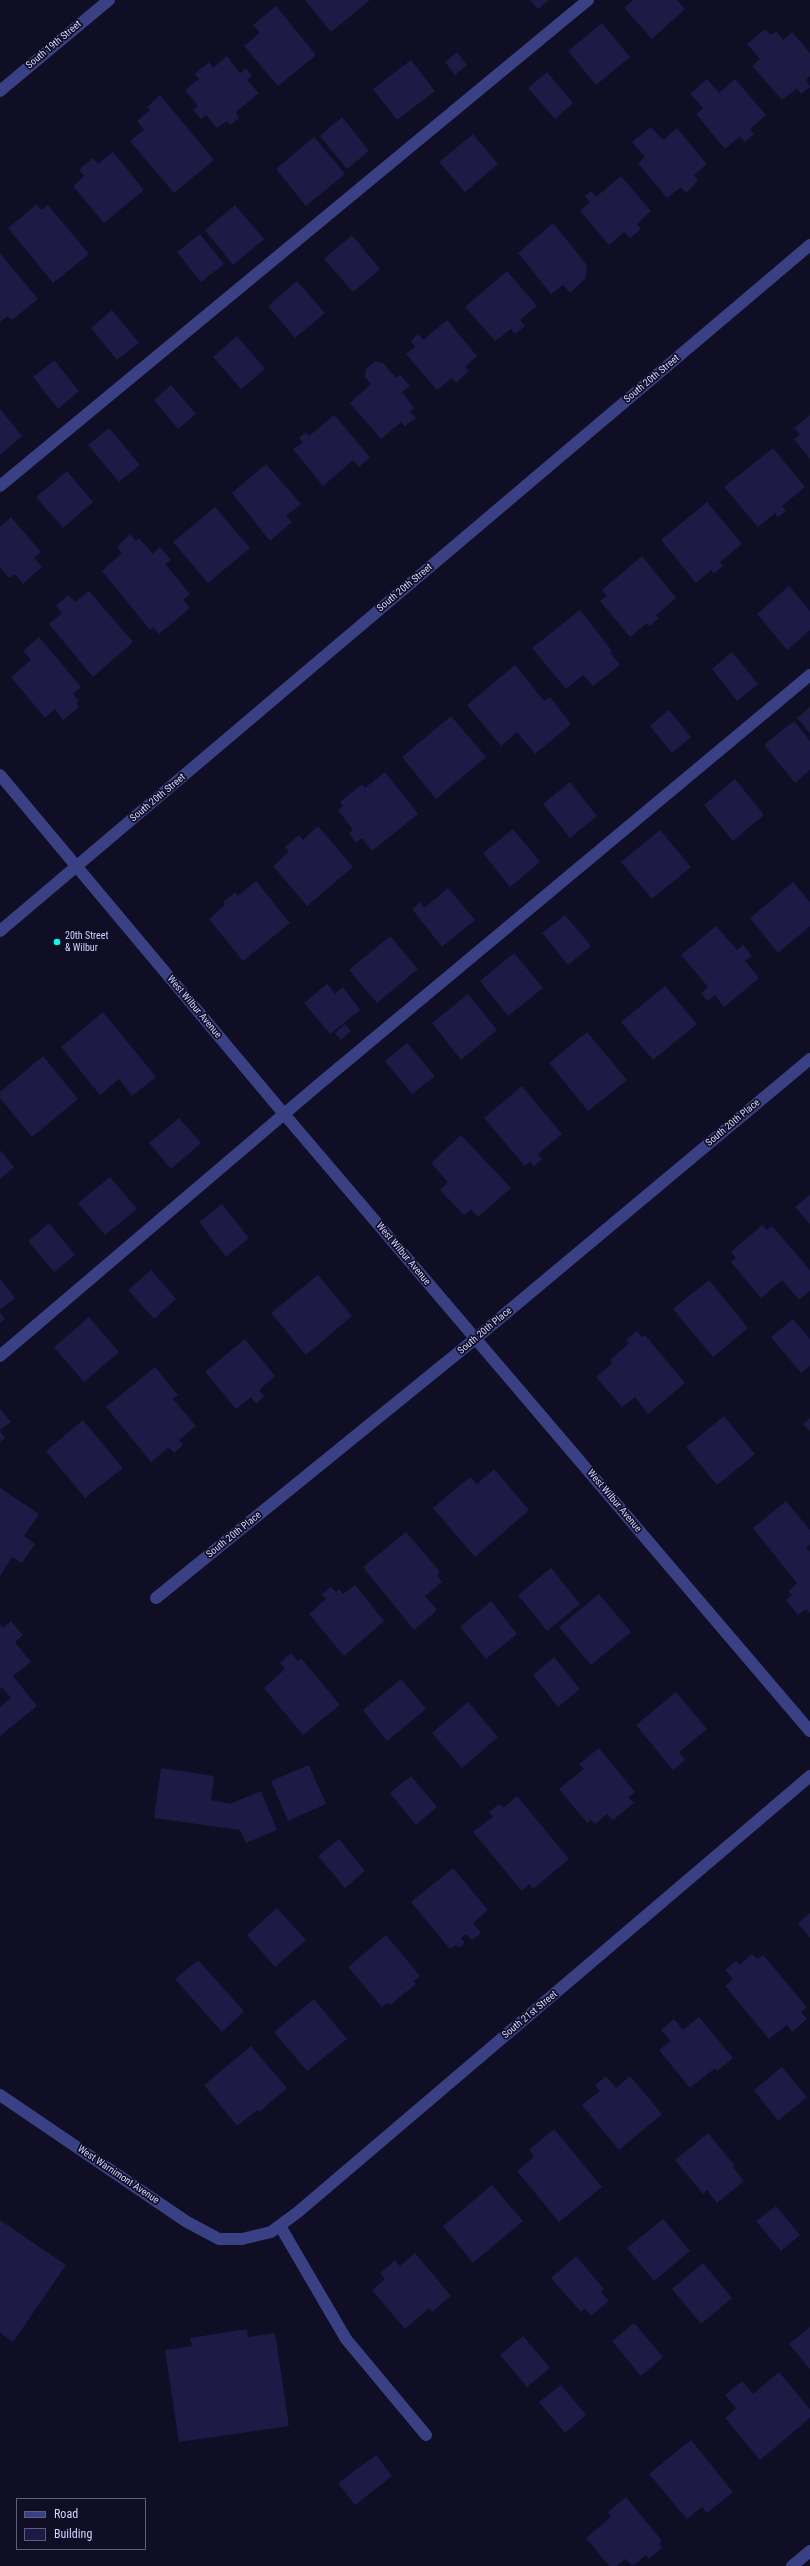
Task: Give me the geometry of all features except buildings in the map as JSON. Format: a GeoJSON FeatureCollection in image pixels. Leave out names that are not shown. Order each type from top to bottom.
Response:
{"type":"FeatureCollection","features":[{"type":"Feature","properties":{"kind":"street","name":"South 19th Street"},"geometry":{"type":"LineString","coordinates":[[0,90],[109,0]]}},
{"type":"Feature","properties":{"kind":"street"},"geometry":{"type":"LineString","coordinates":[[0,486],[588,0]]}},
{"type":"Feature","properties":{"kind":"street","name":"South 20th Street"},"geometry":{"type":"LineString","coordinates":[[0,931],[810,245]]}},
{"type":"Feature","properties":{"kind":"street"},"geometry":{"type":"LineString","coordinates":[[0,1356],[284,1114],[810,675]]}},
{"type":"Feature","properties":{"kind":"street","name":"West Wilbur Avenue"},"geometry":{"type":"LineString","coordinates":[[0,775],[76,868],[284,1114],[810,1731]]}},
{"type":"Feature","properties":{"kind":"street","name":"South 20th Place"},"geometry":{"type":"LineString","coordinates":[[156,1598],[475,1339],[810,1059]]}},
{"type":"Feature","properties":{"kind":"street","name":"South 21st Street"},"geometry":{"type":"LineString","coordinates":[[242,2239],[271,2232],[280,2226],[810,1776]]}},
{"type":"Feature","properties":{"kind":"street","name":"West Warnimont Avenue"},"geometry":{"type":"LineString","coordinates":[[0,2095],[187,2222],[219,2239],[242,2239]]}},
{"type":"Feature","properties":{"kind":"street"},"geometry":{"type":"LineString","coordinates":[[280,2226],[346,2339],[426,2435]]}},
{"type":"Feature","properties":{"kind":"street"},"geometry":{"type":"LineString","coordinates":[[792,2566],[810,2551]]}},
{"type":"Feature","properties":{"kind":"place","name":"20th Street & Wilbur"},"geometry":{"type":"Point","coordinates":[57,942]}}]}
